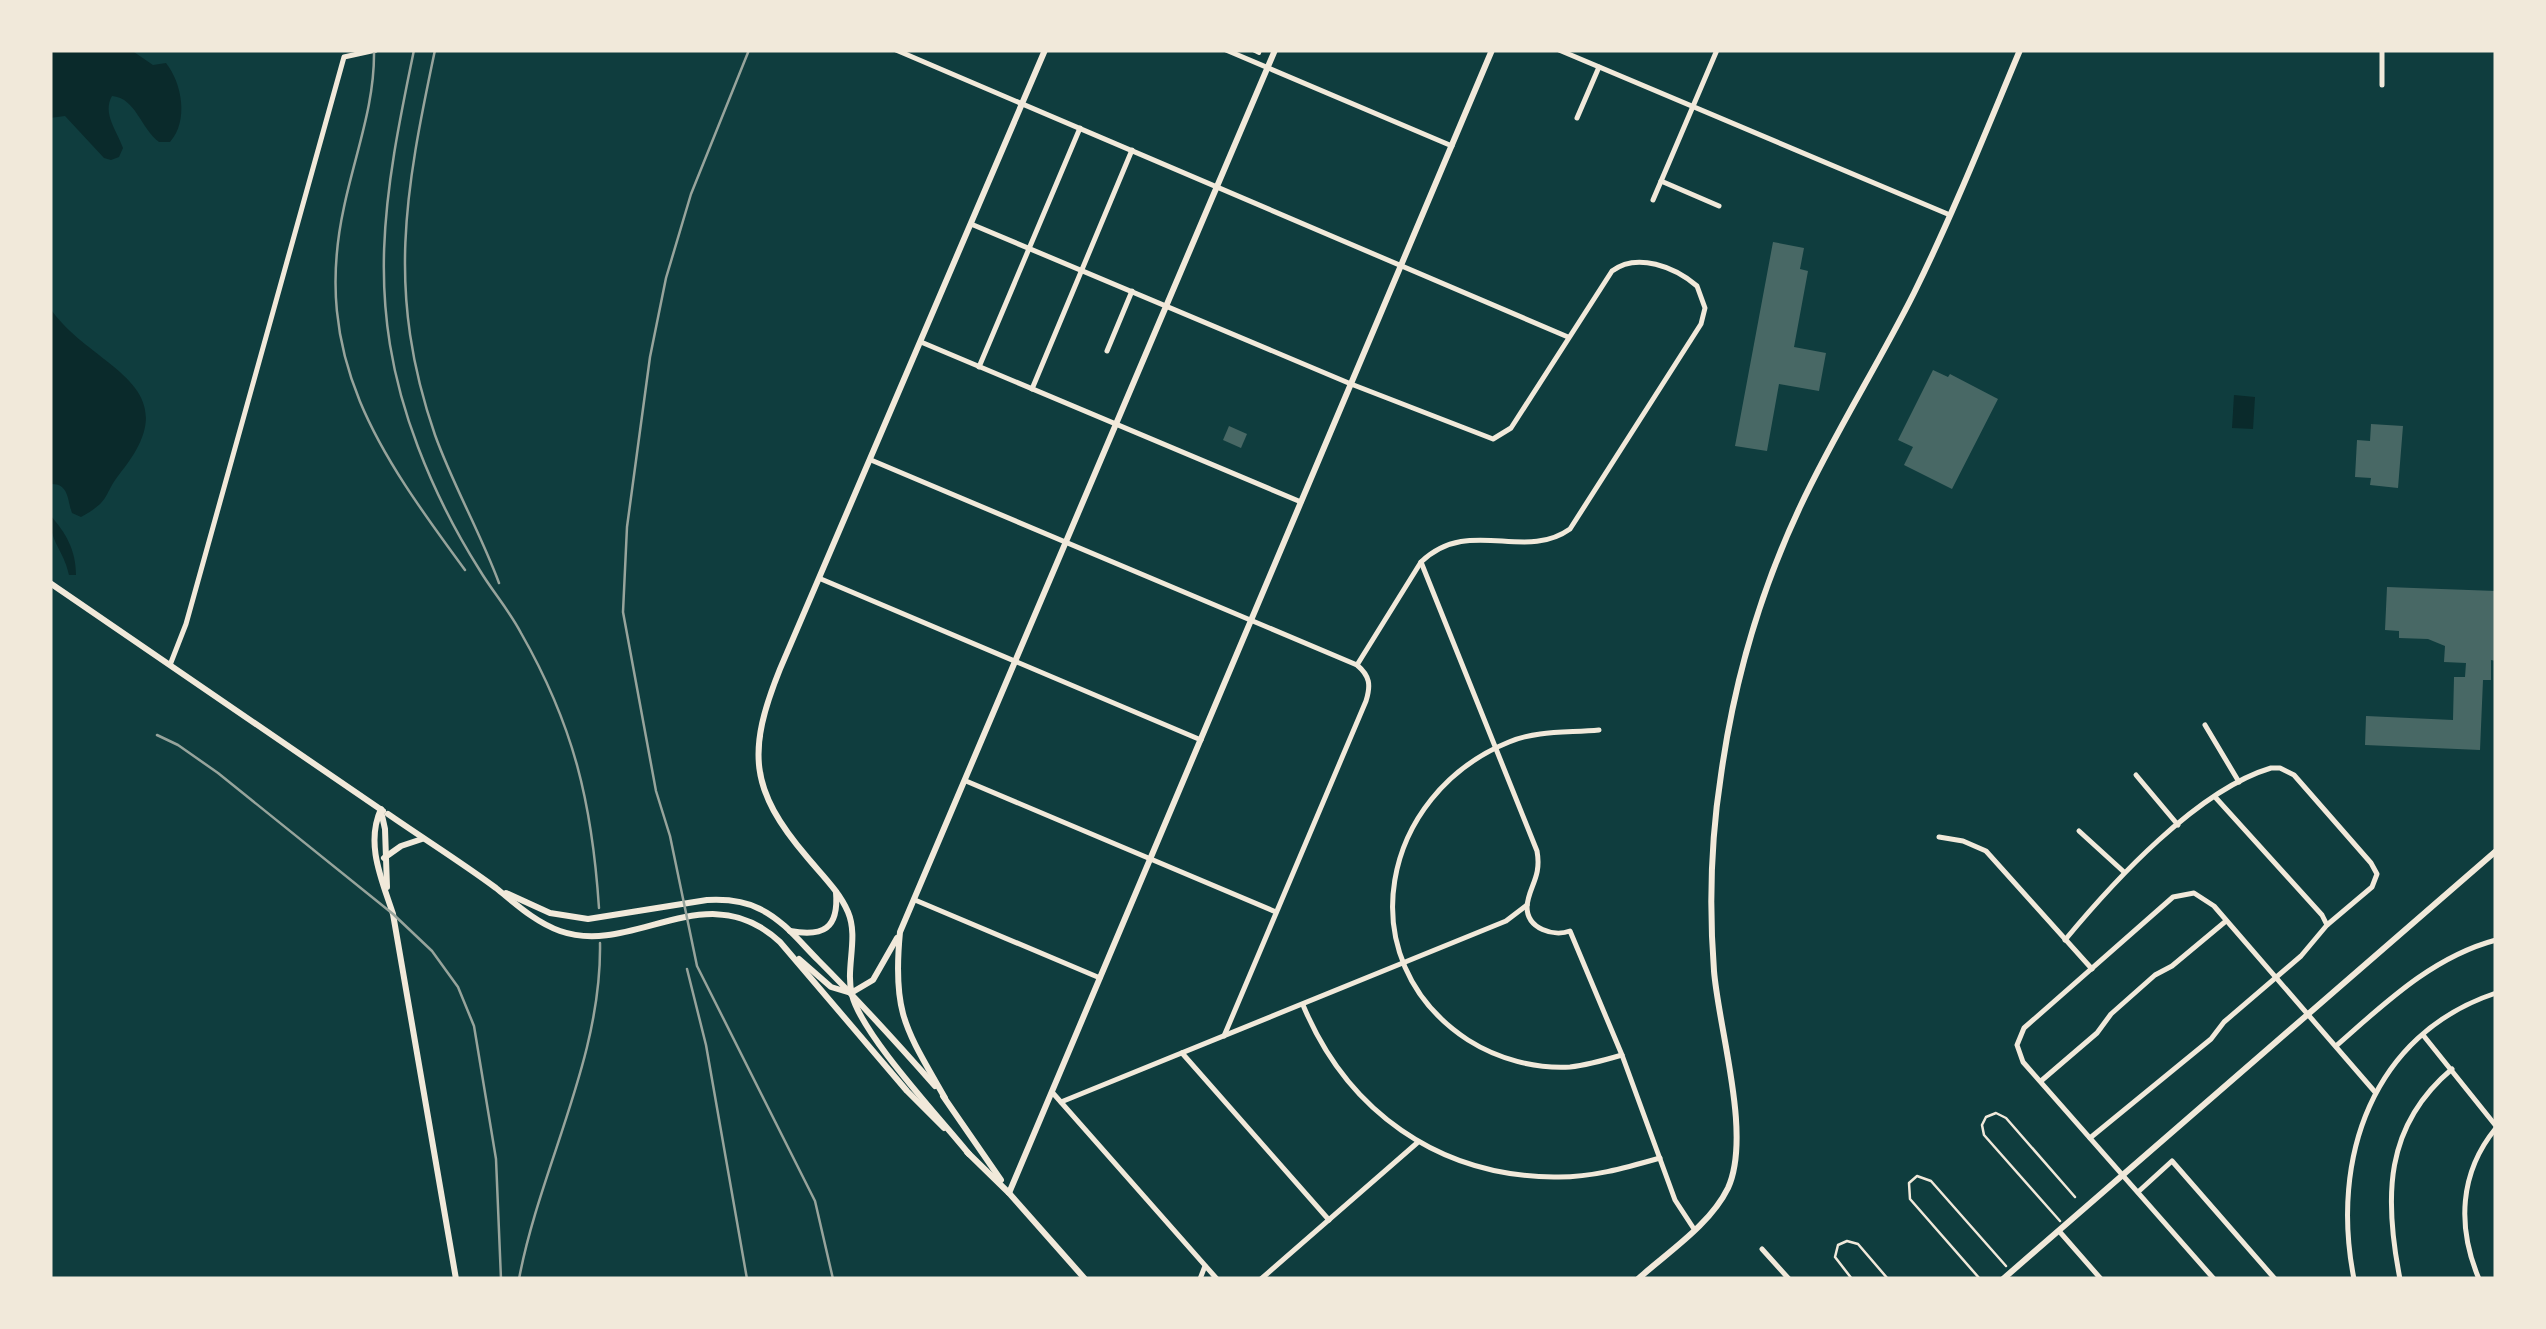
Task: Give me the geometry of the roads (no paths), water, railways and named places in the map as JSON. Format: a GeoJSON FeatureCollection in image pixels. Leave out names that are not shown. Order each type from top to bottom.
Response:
{"type":"FeatureCollection","features":[{"type":"Feature","properties":{"kind":"main road"},"geometry":{"type":"LineString","coordinates":[[969,1154],[872,1034],[851,993],[851,922],[836,891],[774,816],[763,794],[758,746],[768,699],[1045,50]]}},
{"type":"Feature","properties":{"kind":"main road"},"geometry":{"type":"LineString","coordinates":[[50,583],[536,919],[572,934],[611,932],[722,913],[756,922],[831,987],[851,993],[872,980],[915,900],[1275,50]]}},
{"type":"Feature","properties":{"kind":"main road"},"geometry":{"type":"LineString","coordinates":[[1010,1193],[1492,50]]}},
{"type":"Feature","properties":{"kind":"main road"},"geometry":{"type":"LineString","coordinates":[[1638,1279],[1694,1229],[1726,1191],[1736,1160],[1736,1122],[1716,987],[1712,920],[1715,822],[1734,695],[1761,604],[1799,509],[1914,292],[1950,215],[2020,50]]}},
{"type":"Feature","properties":{"kind":"main road"},"geometry":{"type":"LineString","coordinates":[[385,812],[386,892]]}},
{"type":"Feature","properties":{"kind":"main road"},"geometry":{"type":"LineString","coordinates":[[385,812],[376,821],[375,854],[393,914],[456,1279]]}},
{"type":"Feature","properties":{"kind":"main road"},"geometry":{"type":"LineString","coordinates":[[384,858],[408,843],[424,839]]}},
{"type":"Feature","properties":{"kind":"main road"},"geometry":{"type":"LineString","coordinates":[[2003,1279],[2496,851]]}},
{"type":"Feature","properties":{"kind":"main road"},"geometry":{"type":"LineString","coordinates":[[496,888],[550,913],[588,919],[707,900],[735,901],[763,910],[851,993],[945,1098]]}},
{"type":"Feature","properties":{"kind":"main road"},"geometry":{"type":"LineString","coordinates":[[790,932],[818,934],[826,929],[836,914],[836,891]]}},
{"type":"Feature","properties":{"kind":"main road"},"geometry":{"type":"LineString","coordinates":[[900,932],[896,971],[904,1024],[945,1098],[1010,1193]]}},
{"type":"Feature","properties":{"kind":"main road"},"geometry":{"type":"LineString","coordinates":[[780,942],[907,1091],[1010,1193],[1085,1279]]}},
{"type":"Feature","properties":{"kind":"street"},"geometry":{"type":"LineString","coordinates":[[170,665],[186,624],[344,57],[376,50]]}},
{"type":"Feature","properties":{"kind":"street"},"geometry":{"type":"LineString","coordinates":[[896,50],[1568,337]]}},
{"type":"Feature","properties":{"kind":"street"},"geometry":{"type":"LineString","coordinates":[[1226,50],[1452,146]]}},
{"type":"Feature","properties":{"kind":"street"},"geometry":{"type":"LineString","coordinates":[[1252,50],[1260,50]]}},
{"type":"Feature","properties":{"kind":"street"},"geometry":{"type":"LineString","coordinates":[[1559,50],[1950,215]]}},
{"type":"Feature","properties":{"kind":"street"},"geometry":{"type":"LineString","coordinates":[[1653,200],[1717,50]]}},
{"type":"Feature","properties":{"kind":"street"},"geometry":{"type":"LineString","coordinates":[[2382,50],[2382,85]]}},
{"type":"Feature","properties":{"kind":"street"},"geometry":{"type":"LineString","coordinates":[[1577,118],[1599,67]]}},
{"type":"Feature","properties":{"kind":"street"},"geometry":{"type":"LineString","coordinates":[[979,367],[1080,128]]}},
{"type":"Feature","properties":{"kind":"street"},"geometry":{"type":"LineString","coordinates":[[1032,389],[1132,150]]}},
{"type":"Feature","properties":{"kind":"street"},"geometry":{"type":"LineString","coordinates":[[1661,181],[1719,206]]}},
{"type":"Feature","properties":{"kind":"street"},"geometry":{"type":"LineString","coordinates":[[971,224],[1487,438],[1500,437],[1510,428],[1612,270],[1628,261],[1656,265],[1692,282],[1701,292],[1705,308],[1700,324],[1570,529],[1539,542],[1458,540],[1436,550],[1422,562],[1357,665]]}},
{"type":"Feature","properties":{"kind":"street"},"geometry":{"type":"LineString","coordinates":[[1106,352],[1132,292]]}},
{"type":"Feature","properties":{"kind":"street"},"geometry":{"type":"LineString","coordinates":[[921,342],[1302,502]]}},
{"type":"Feature","properties":{"kind":"street"},"geometry":{"type":"LineString","coordinates":[[871,460],[1357,665],[1368,678],[1366,701],[1224,1036]]}},
{"type":"Feature","properties":{"kind":"street"},"geometry":{"type":"LineString","coordinates":[[1060,1102],[1506,921],[1527,905],[1536,883],[1538,861],[1530,833],[1422,562]]}},
{"type":"Feature","properties":{"kind":"street"},"geometry":{"type":"LineString","coordinates":[[820,579],[1201,740]]}},
{"type":"Feature","properties":{"kind":"street"},"geometry":{"type":"LineString","coordinates":[[2205,725],[2240,782]]}},
{"type":"Feature","properties":{"kind":"street"},"geometry":{"type":"LineString","coordinates":[[1599,730],[1528,736],[1476,758],[1443,784],[1407,834],[1393,896],[1396,930],[1405,963],[1426,1001],[1440,1018],[1478,1046],[1526,1064],[1561,1067],[1622,1055]]}},
{"type":"Feature","properties":{"kind":"street"},"geometry":{"type":"LineString","coordinates":[[2065,940],[2124,872],[2178,824],[2262,771],[2280,768],[2294,775],[2376,870],[2372,887],[2327,925],[2301,956],[2224,1022],[2212,1039],[2167,1078],[2150,1087],[2090,1138]]}},
{"type":"Feature","properties":{"kind":"street"},"geometry":{"type":"LineString","coordinates":[[2136,776],[2178,824]]}},
{"type":"Feature","properties":{"kind":"street"},"geometry":{"type":"LineString","coordinates":[[966,781],[1276,912]]}},
{"type":"Feature","properties":{"kind":"street"},"geometry":{"type":"LineString","coordinates":[[2216,798],[2327,925]]}},
{"type":"Feature","properties":{"kind":"street"},"geometry":{"type":"LineString","coordinates":[[2079,831],[2124,872]]}},
{"type":"Feature","properties":{"kind":"street"},"geometry":{"type":"LineString","coordinates":[[1938,837],[1964,841],[1986,851],[2092,969]]}},
{"type":"Feature","properties":{"kind":"street"},"geometry":{"type":"LineString","coordinates":[[2214,1279],[2023,1062],[2017,1044],[2030,1022],[2172,898],[2194,893],[2214,906],[2375,1092]]}},
{"type":"Feature","properties":{"kind":"street"},"geometry":{"type":"LineString","coordinates":[[915,900],[1100,978]]}},
{"type":"Feature","properties":{"kind":"street"},"geometry":{"type":"LineString","coordinates":[[1527,905],[1532,920],[1546,931],[1570,931],[1622,1055],[1680,1212],[1694,1229]]}},
{"type":"Feature","properties":{"kind":"street"},"geometry":{"type":"LineString","coordinates":[[2040,1082],[2098,1033],[2111,1014],[2154,976],[2172,966],[2226,920]]}},
{"type":"Feature","properties":{"kind":"street"},"geometry":{"type":"LineString","coordinates":[[2336,1046],[2420,976],[2458,953],[2496,940]]}},
{"type":"Feature","properties":{"kind":"street"},"geometry":{"type":"LineString","coordinates":[[2354,1279],[2348,1186],[2357,1134],[2375,1092],[2390,1068],[2423,1035],[2458,1008],[2496,992]]}},
{"type":"Feature","properties":{"kind":"street"},"geometry":{"type":"LineString","coordinates":[[1302,1005],[1323,1046],[1353,1087],[1417,1143],[1486,1170],[1556,1178],[1619,1170],[1660,1158]]}},
{"type":"Feature","properties":{"kind":"street"},"geometry":{"type":"LineString","coordinates":[[2423,1035],[2496,1127],[2476,1157],[2465,1202],[2468,1247],[2479,1279]]}},
{"type":"Feature","properties":{"kind":"street"},"geometry":{"type":"LineString","coordinates":[[1181,1052],[1328,1220]]}},
{"type":"Feature","properties":{"kind":"street"},"geometry":{"type":"LineString","coordinates":[[2400,1279],[2391,1197],[2398,1147],[2422,1098],[2452,1069]]}},
{"type":"Feature","properties":{"kind":"street"},"geometry":{"type":"LineString","coordinates":[[1052,1092],[1217,1279]]}},
{"type":"Feature","properties":{"kind":"street"},"geometry":{"type":"LineString","coordinates":[[1261,1279],[1417,1143]]}},
{"type":"Feature","properties":{"kind":"street"},"geometry":{"type":"LineString","coordinates":[[2137,1192],[2172,1162],[2275,1279]]}},
{"type":"Feature","properties":{"kind":"street"},"geometry":{"type":"LineString","coordinates":[[2061,1228],[2101,1279]]}},
{"type":"Feature","properties":{"kind":"street"},"geometry":{"type":"LineString","coordinates":[[1762,1249],[1788,1279]]}},
{"type":"Feature","properties":{"kind":"street"},"geometry":{"type":"LineString","coordinates":[[1200,1279],[1205,1266]]}},
{"type":"Feature","properties":{"kind":"water"},"geometry":{"type":"Polygon","coordinates":[[[50,50],[131,50],[153,65],[166,63],[181,102],[180,124],[170,142],[159,142],[127,102],[112,96],[110,115],[123,148],[119,157],[111,160],[104,158],[65,116],[50,118],[50,50]]]}},
{"type":"Feature","properties":{"kind":"water"},"geometry":{"type":"Polygon","coordinates":[[[50,308],[67,329],[128,379],[141,397],[146,417],[140,442],[105,497],[81,517],[72,513],[64,489],[50,484],[50,308]]]}},
{"type":"Feature","properties":{"kind":"water"},"geometry":{"type":"Polygon","coordinates":[[[2234,395],[2255,397],[2253,429],[2232,428],[2234,395]]]}},
{"type":"Feature","properties":{"kind":"water"},"geometry":{"type":"Polygon","coordinates":[[[50,515],[69,542],[76,575],[69,575],[52,533],[50,515]]]}},
{"type":"Feature","properties":{"kind":"railway"},"geometry":{"type":"LineString","coordinates":[[374,50],[368,110],[344,207],[336,261],[337,311],[345,357],[380,444],[465,570]]}},
{"type":"Feature","properties":{"kind":"railway"},"geometry":{"type":"LineString","coordinates":[[414,50],[394,153],[384,249],[390,345],[401,395],[438,494],[470,555],[521,633],[555,700],[585,799],[599,908]]}},
{"type":"Feature","properties":{"kind":"railway"},"geometry":{"type":"LineString","coordinates":[[435,50],[415,150],[405,242],[410,335],[435,435],[499,583]]}},
{"type":"Feature","properties":{"kind":"railway"},"geometry":{"type":"LineString","coordinates":[[749,50],[691,194],[666,278],[650,357],[627,527],[623,612],[656,791],[670,836],[697,966],[815,1201],[833,1279]]}},
{"type":"Feature","properties":{"kind":"railway"},"geometry":{"type":"LineString","coordinates":[[157,735],[218,773],[393,914],[432,951],[458,987],[474,1026],[496,1159],[501,1279]]}},
{"type":"Feature","properties":{"kind":"railway"},"geometry":{"type":"LineString","coordinates":[[519,1279],[581,1071],[598,986],[600,943]]}},
{"type":"Feature","properties":{"kind":"railway"},"geometry":{"type":"LineString","coordinates":[[687,969],[706,1045],[747,1279]]}}]}
